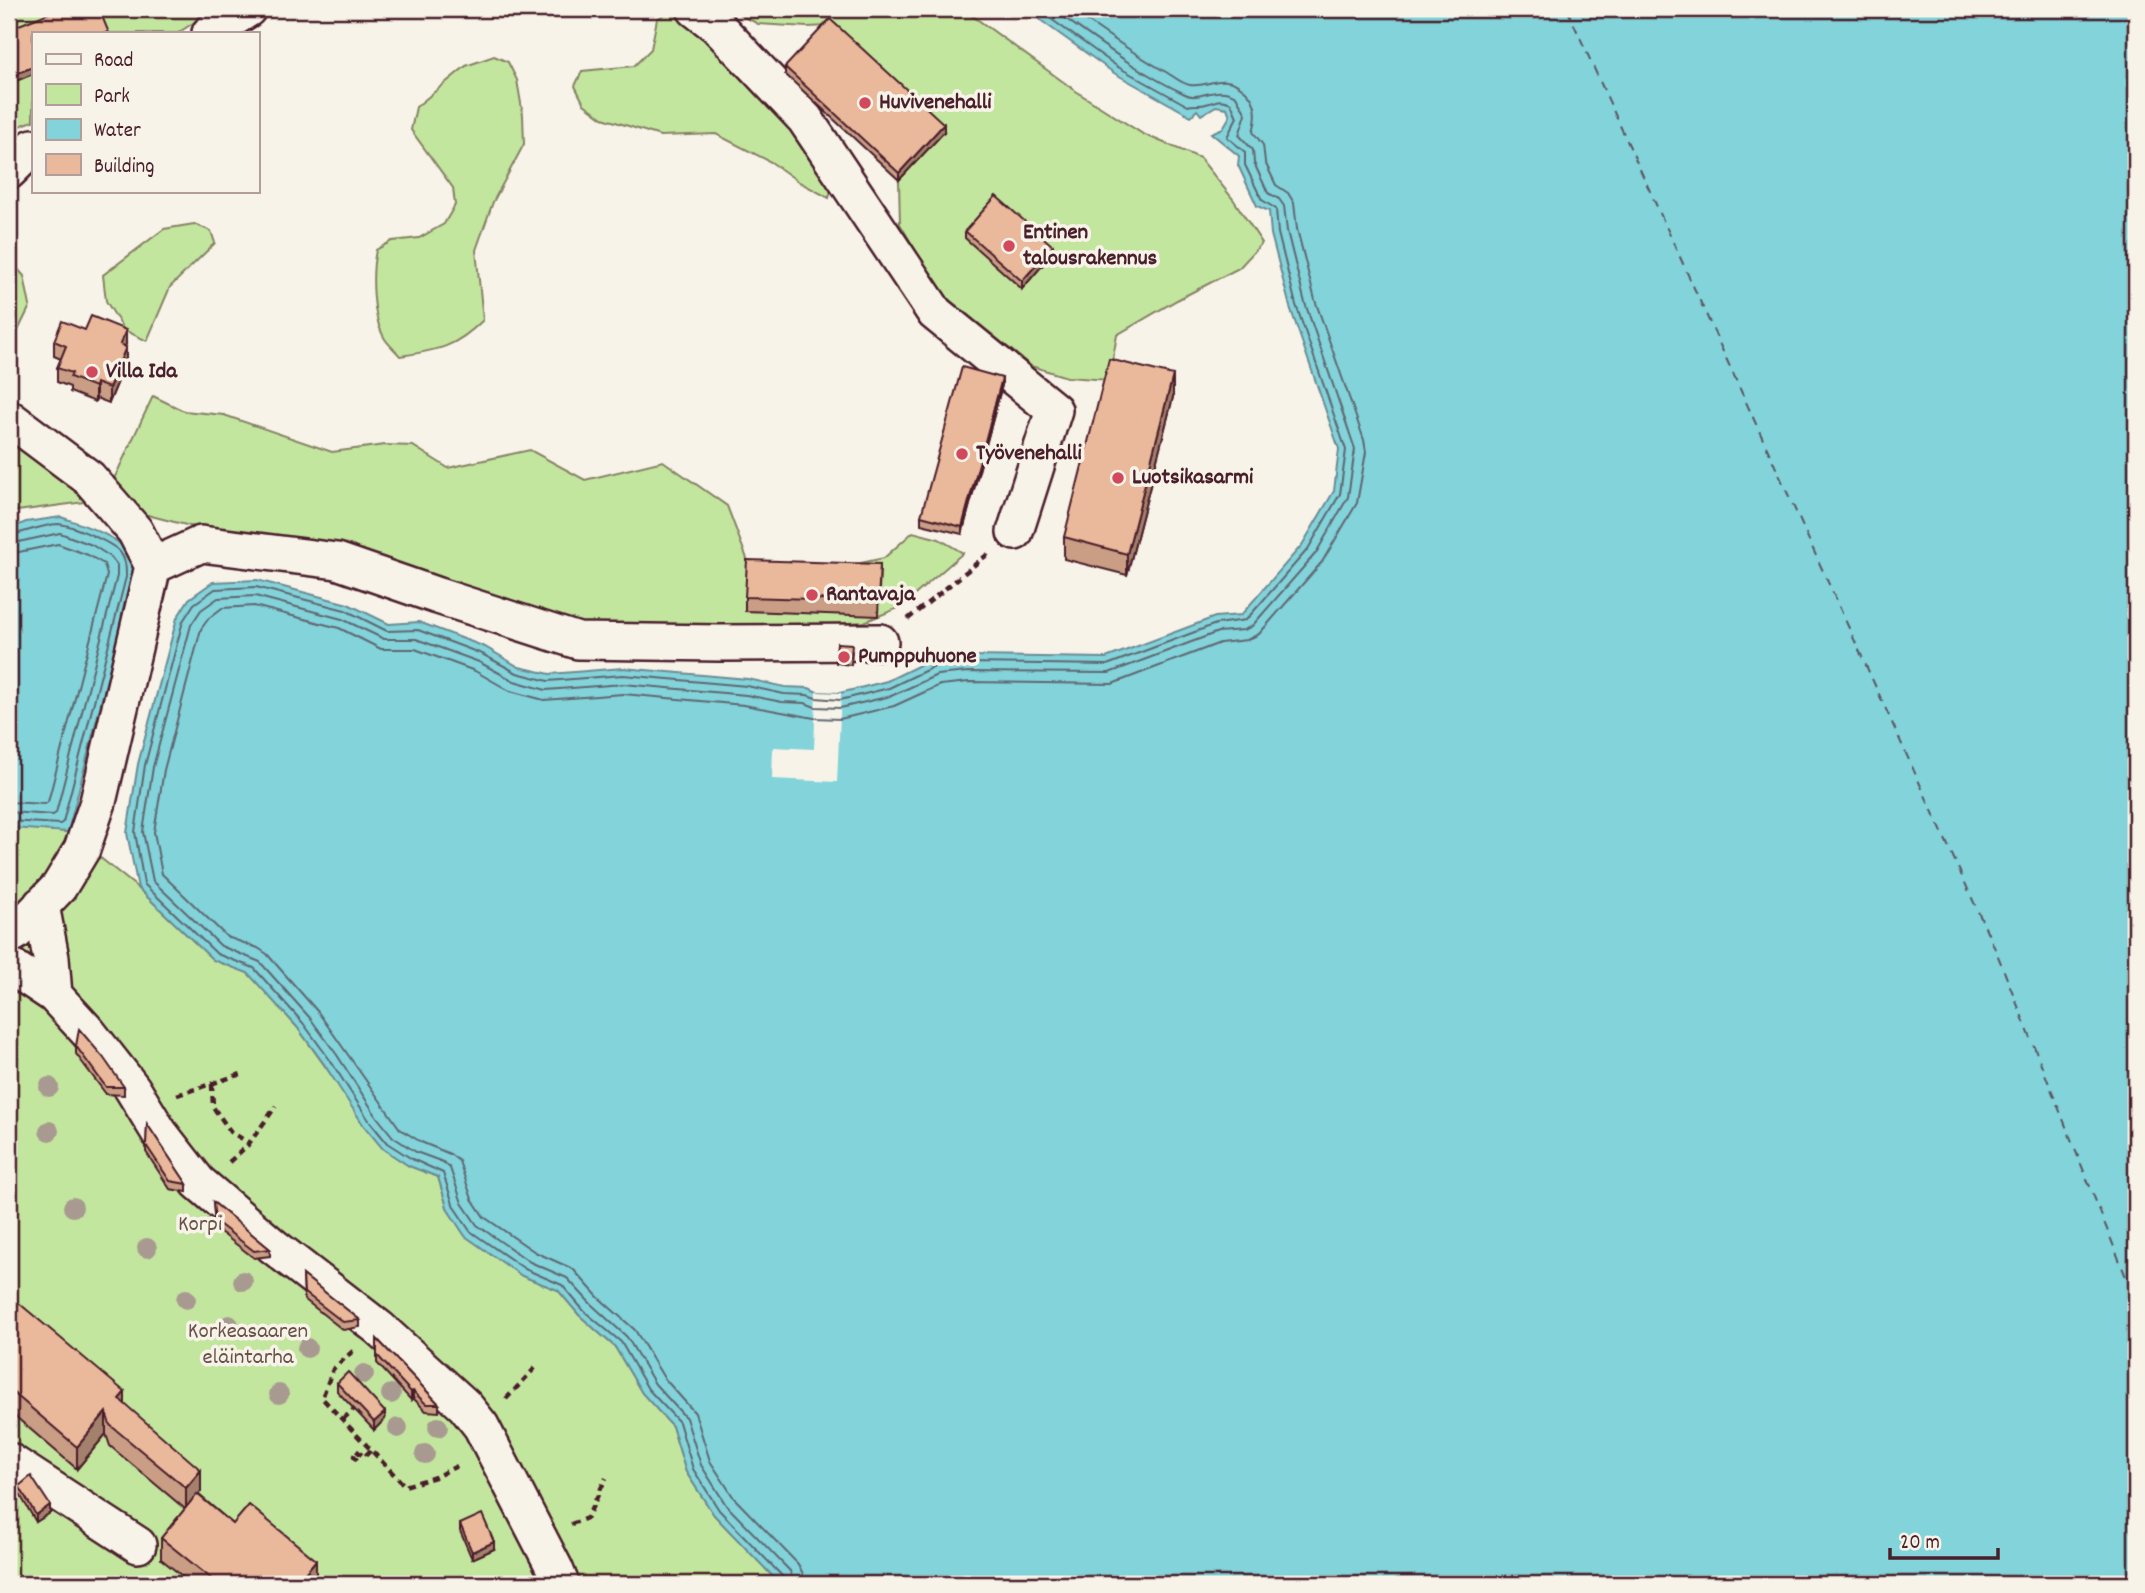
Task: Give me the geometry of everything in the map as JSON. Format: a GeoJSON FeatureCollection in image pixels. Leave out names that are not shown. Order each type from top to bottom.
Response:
{"type":"FeatureCollection","features":[{"type":"Feature","properties":{"kind":"lane"},"geometry":{"type":"LineString","coordinates":[[212,32],[248,9]]}},
{"type":"Feature","properties":{"kind":"lane"},"geometry":{"type":"LineString","coordinates":[[695,9],[716,24],[805,119],[935,313],[1054,410],[1015,532]]}},
{"type":"Feature","properties":{"kind":"lane"},"geometry":{"type":"LineString","coordinates":[[9,171],[32,148]]}},
{"type":"Feature","properties":{"kind":"lane"},"geometry":{"type":"LineString","coordinates":[[9,418],[89,478],[135,531],[153,566],[98,802],[82,849],[60,887],[9,936]]}},
{"type":"Feature","properties":{"kind":"lane"},"geometry":{"type":"LineString","coordinates":[[153,566],[201,544],[337,561],[578,641],[880,642]]}},
{"type":"Feature","properties":{"kind":"lane"},"geometry":{"type":"LineString","coordinates":[[41,905],[54,995]]}},
{"type":"Feature","properties":{"kind":"lane"},"geometry":{"type":"LineString","coordinates":[[9,965],[54,995],[88,1032],[202,1185],[273,1246],[379,1328],[466,1406],[487,1437],[561,1584]]}},
{"type":"Feature","properties":{"kind":"lane"},"geometry":{"type":"LineString","coordinates":[[9,1461],[138,1545]]}},
{"type":"Feature","properties":{"kind":"path"},"geometry":{"type":"LineString","coordinates":[[880,642],[1015,532]]}},
{"type":"Feature","properties":{"kind":"path"},"geometry":{"type":"LineString","coordinates":[[148,1115],[166,1099],[244,1073]]}},
{"type":"Feature","properties":{"kind":"path"},"geometry":{"type":"LineString","coordinates":[[212,1084],[213,1108],[231,1132],[249,1143]]}},
{"type":"Feature","properties":{"kind":"path"},"geometry":{"type":"LineString","coordinates":[[202,1185],[249,1143],[276,1106]]}},
{"type":"Feature","properties":{"kind":"path"},"geometry":{"type":"LineString","coordinates":[[379,1328],[333,1369],[322,1398],[405,1486],[435,1477],[487,1437],[535,1368]]}},
{"type":"Feature","properties":{"kind":"path"},"geometry":{"type":"LineString","coordinates":[[343,1419],[354,1409]]}},
{"type":"Feature","properties":{"kind":"path"},"geometry":{"type":"LineString","coordinates":[[357,1460],[354,1456],[356,1450],[364,1457],[372,1450]]}},
{"type":"Feature","properties":{"kind":"path"},"geometry":{"type":"LineString","coordinates":[[537,1535],[587,1518],[606,1478]]}},
{"type":"Feature","properties":{"kind":"green space"},"geometry":{"type":"Polygon","coordinates":[[[9,9],[214,9],[180,32],[32,32],[32,121],[9,130],[9,9]]]}},
{"type":"Feature","properties":{"kind":"green space"},"geometry":{"type":"Polygon","coordinates":[[[730,9],[963,9],[1080,94],[1143,134],[1200,158],[1233,199],[1262,243],[1239,268],[1117,335],[1109,380],[1067,377],[1031,366],[941,293],[900,224],[899,180],[944,131],[830,26],[758,24],[730,9]]]}},
{"type":"Feature","properties":{"kind":"green space"},"geometry":{"type":"Polygon","coordinates":[[[670,11],[700,29],[749,79],[797,136],[832,187],[829,198],[799,182],[771,162],[716,134],[660,136],[603,118],[584,104],[575,86],[582,71],[634,66],[651,49],[657,19],[670,11]]]}},
{"type":"Feature","properties":{"kind":"green space"},"geometry":{"type":"Polygon","coordinates":[[[494,56],[508,62],[517,80],[523,115],[524,144],[493,202],[476,250],[483,320],[464,337],[445,346],[400,356],[385,339],[377,320],[373,283],[376,250],[392,241],[419,238],[444,224],[455,205],[453,188],[411,130],[416,107],[466,66],[494,56]]]}},
{"type":"Feature","properties":{"kind":"green space"},"geometry":{"type":"Polygon","coordinates":[[[194,224],[211,231],[215,243],[170,287],[147,341],[124,330],[106,301],[103,275],[164,229],[194,224]]]}},
{"type":"Feature","properties":{"kind":"green space"},"geometry":{"type":"Polygon","coordinates":[[[9,259],[24,276],[30,306],[9,349],[9,259]]]}},
{"type":"Feature","properties":{"kind":"green space"},"geometry":{"type":"Polygon","coordinates":[[[153,396],[184,411],[224,415],[332,452],[385,445],[413,446],[448,468],[530,450],[585,480],[663,461],[727,506],[749,564],[847,566],[884,558],[913,532],[939,539],[963,553],[901,607],[864,622],[798,626],[571,626],[237,532],[190,526],[136,512],[112,483],[153,396]]]}},
{"type":"Feature","properties":{"kind":"green space"},"geometry":{"type":"Polygon","coordinates":[[[9,440],[74,481],[85,502],[9,512],[9,440]]]}},
{"type":"Feature","properties":{"kind":"green space","name":"Korpi"},"geometry":{"type":"Polygon","coordinates":[[[9,827],[68,832],[138,888],[213,960],[248,973],[297,1027],[345,1094],[409,1166],[438,1177],[448,1210],[522,1276],[558,1290],[579,1315],[615,1347],[642,1393],[672,1426],[686,1472],[714,1515],[780,1584],[9,1584],[9,827]]]}},
{"type":"Feature","properties":{"kind":"water"},"geometry":{"type":"Polygon","coordinates":[[[1025,9],[2136,9],[2136,1584],[780,1584],[714,1515],[686,1472],[672,1426],[642,1393],[615,1347],[579,1315],[558,1290],[522,1276],[465,1236],[448,1210],[438,1177],[409,1166],[383,1149],[364,1126],[297,1027],[248,973],[213,960],[138,888],[127,833],[138,764],[177,618],[189,599],[213,582],[257,580],[348,604],[389,624],[419,622],[485,647],[519,667],[550,674],[623,668],[748,679],[785,687],[809,688],[817,692],[840,693],[887,681],[932,659],[967,656],[1106,658],[1215,617],[1241,615],[1302,545],[1334,491],[1339,449],[1290,307],[1271,234],[1269,211],[1257,206],[1238,165],[1239,156],[1211,133],[1223,128],[1230,116],[1227,108],[1216,106],[1201,115],[1197,110],[1191,116],[1114,73],[1025,9]]]}},
{"type":"Feature","properties":{"kind":"water"},"geometry":{"type":"Polygon","coordinates":[[[61,517],[113,539],[122,545],[133,561],[133,578],[68,832],[9,827],[9,529],[26,522],[61,517]]]}},
{"type":"Feature","properties":{"kind":"pier"},"geometry":{"type":"Polygon","coordinates":[[[816,692],[841,693],[837,782],[772,779],[773,747],[814,749],[816,692]]]}},
{"type":"Feature","properties":{"kind":"building"},"geometry":{"type":"Polygon","coordinates":[[[59,9],[99,9],[109,32],[32,32],[32,67],[9,76],[9,29],[59,9]]]}},
{"type":"Feature","properties":{"kind":"building","name":"Huvivenehalli"},"geometry":{"type":"Polygon","coordinates":[[[830,19],[944,124],[899,173],[785,67],[830,19]]]}},
{"type":"Feature","properties":{"kind":"building","name":"Entinen talousrakennus"},"geometry":{"type":"Polygon","coordinates":[[[996,196],[1053,246],[1022,281],[965,231],[996,196]]]}},
{"type":"Feature","properties":{"kind":"building","name":"Villa Ida"},"geometry":{"type":"Polygon","coordinates":[[[91,316],[126,330],[120,344],[126,347],[109,388],[96,383],[95,387],[70,377],[72,373],[57,368],[66,346],[54,341],[62,321],[85,330],[91,316]]]}},
{"type":"Feature","properties":{"kind":"building","name":"Luotsikasarmi"},"geometry":{"type":"Polygon","coordinates":[[[1109,359],[1173,375],[1127,554],[1064,537],[1109,359]]]}},
{"type":"Feature","properties":{"kind":"building","name":"Työvenehalli"},"geometry":{"type":"Polygon","coordinates":[[[962,367],[1002,378],[962,527],[921,516],[962,367]]]}},
{"type":"Feature","properties":{"kind":"building","name":"Rantavaja"},"geometry":{"type":"Polygon","coordinates":[[[747,560],[880,564],[878,601],[745,597],[747,560]]]}},
{"type":"Feature","properties":{"kind":"building"},"geometry":{"type":"Polygon","coordinates":[[[837,643],[852,644],[851,657],[836,656],[837,643]]]}},
{"type":"Feature","properties":{"kind":"building"},"geometry":{"type":"Polygon","coordinates":[[[79,1029],[124,1087],[106,1087],[76,1046],[79,1029]]]}},
{"type":"Feature","properties":{"kind":"building"},"geometry":{"type":"Polygon","coordinates":[[[147,1124],[187,1184],[170,1181],[146,1145],[147,1124]]]}},
{"type":"Feature","properties":{"kind":"building"},"geometry":{"type":"Polygon","coordinates":[[[213,1202],[270,1249],[254,1251],[215,1221],[213,1202]]]}},
{"type":"Feature","properties":{"kind":"building"},"geometry":{"type":"Polygon","coordinates":[[[303,1275],[360,1320],[343,1322],[304,1292],[303,1275]]]}},
{"type":"Feature","properties":{"kind":"building"},"geometry":{"type":"Polygon","coordinates":[[[14,1299],[125,1392],[119,1399],[201,1470],[186,1488],[110,1425],[106,1412],[77,1447],[9,1389],[9,1305],[14,1299]]]}},
{"type":"Feature","properties":{"kind":"building"},"geometry":{"type":"Polygon","coordinates":[[[377,1339],[439,1404],[426,1404],[411,1392],[377,1355],[377,1339]]]}},
{"type":"Feature","properties":{"kind":"building"},"geometry":{"type":"Polygon","coordinates":[[[348,1372],[385,1412],[374,1422],[337,1383],[348,1372]]]}},
{"type":"Feature","properties":{"kind":"building"},"geometry":{"type":"Polygon","coordinates":[[[31,1476],[50,1505],[36,1515],[19,1486],[31,1476]]]}},
{"type":"Feature","properties":{"kind":"building"},"geometry":{"type":"Polygon","coordinates":[[[197,1494],[233,1524],[249,1505],[316,1560],[296,1584],[218,1584],[161,1538],[197,1494]]]}},
{"type":"Feature","properties":{"kind":"building"},"geometry":{"type":"Polygon","coordinates":[[[482,1514],[494,1542],[472,1552],[460,1524],[482,1514]]]}},
{"type":"Feature","properties":{"kind":"ferry route"},"geometry":{"type":"LineString","coordinates":[[1567,9],[1996,951],[2136,1302]]}},
{"type":"Feature","properties":{"kind":"place","name":"Huvivenehalli"},"geometry":{"type":"Point","coordinates":[865,103]}},
{"type":"Feature","properties":{"kind":"place","name":"Entinen talousrakennus"},"geometry":{"type":"Point","coordinates":[1009,246]}},
{"type":"Feature","properties":{"kind":"place","name":"Villa Ida"},"geometry":{"type":"Point","coordinates":[92,372]}},
{"type":"Feature","properties":{"kind":"place","name":"Työvenehalli"},"geometry":{"type":"Point","coordinates":[962,454]}},
{"type":"Feature","properties":{"kind":"place","name":"Luotsikasarmi"},"geometry":{"type":"Point","coordinates":[1118,478]}},
{"type":"Feature","properties":{"kind":"place","name":"Rantavaja"},"geometry":{"type":"Point","coordinates":[812,595]}},
{"type":"Feature","properties":{"kind":"place","name":"Pumppuhuone"},"geometry":{"type":"Point","coordinates":[844,657]}},
{"type":"Feature","properties":{"kind":"park label","name":"Korkeasaaren eläintarha"},"geometry":{"type":"Point","coordinates":[248,1345]}}]}
